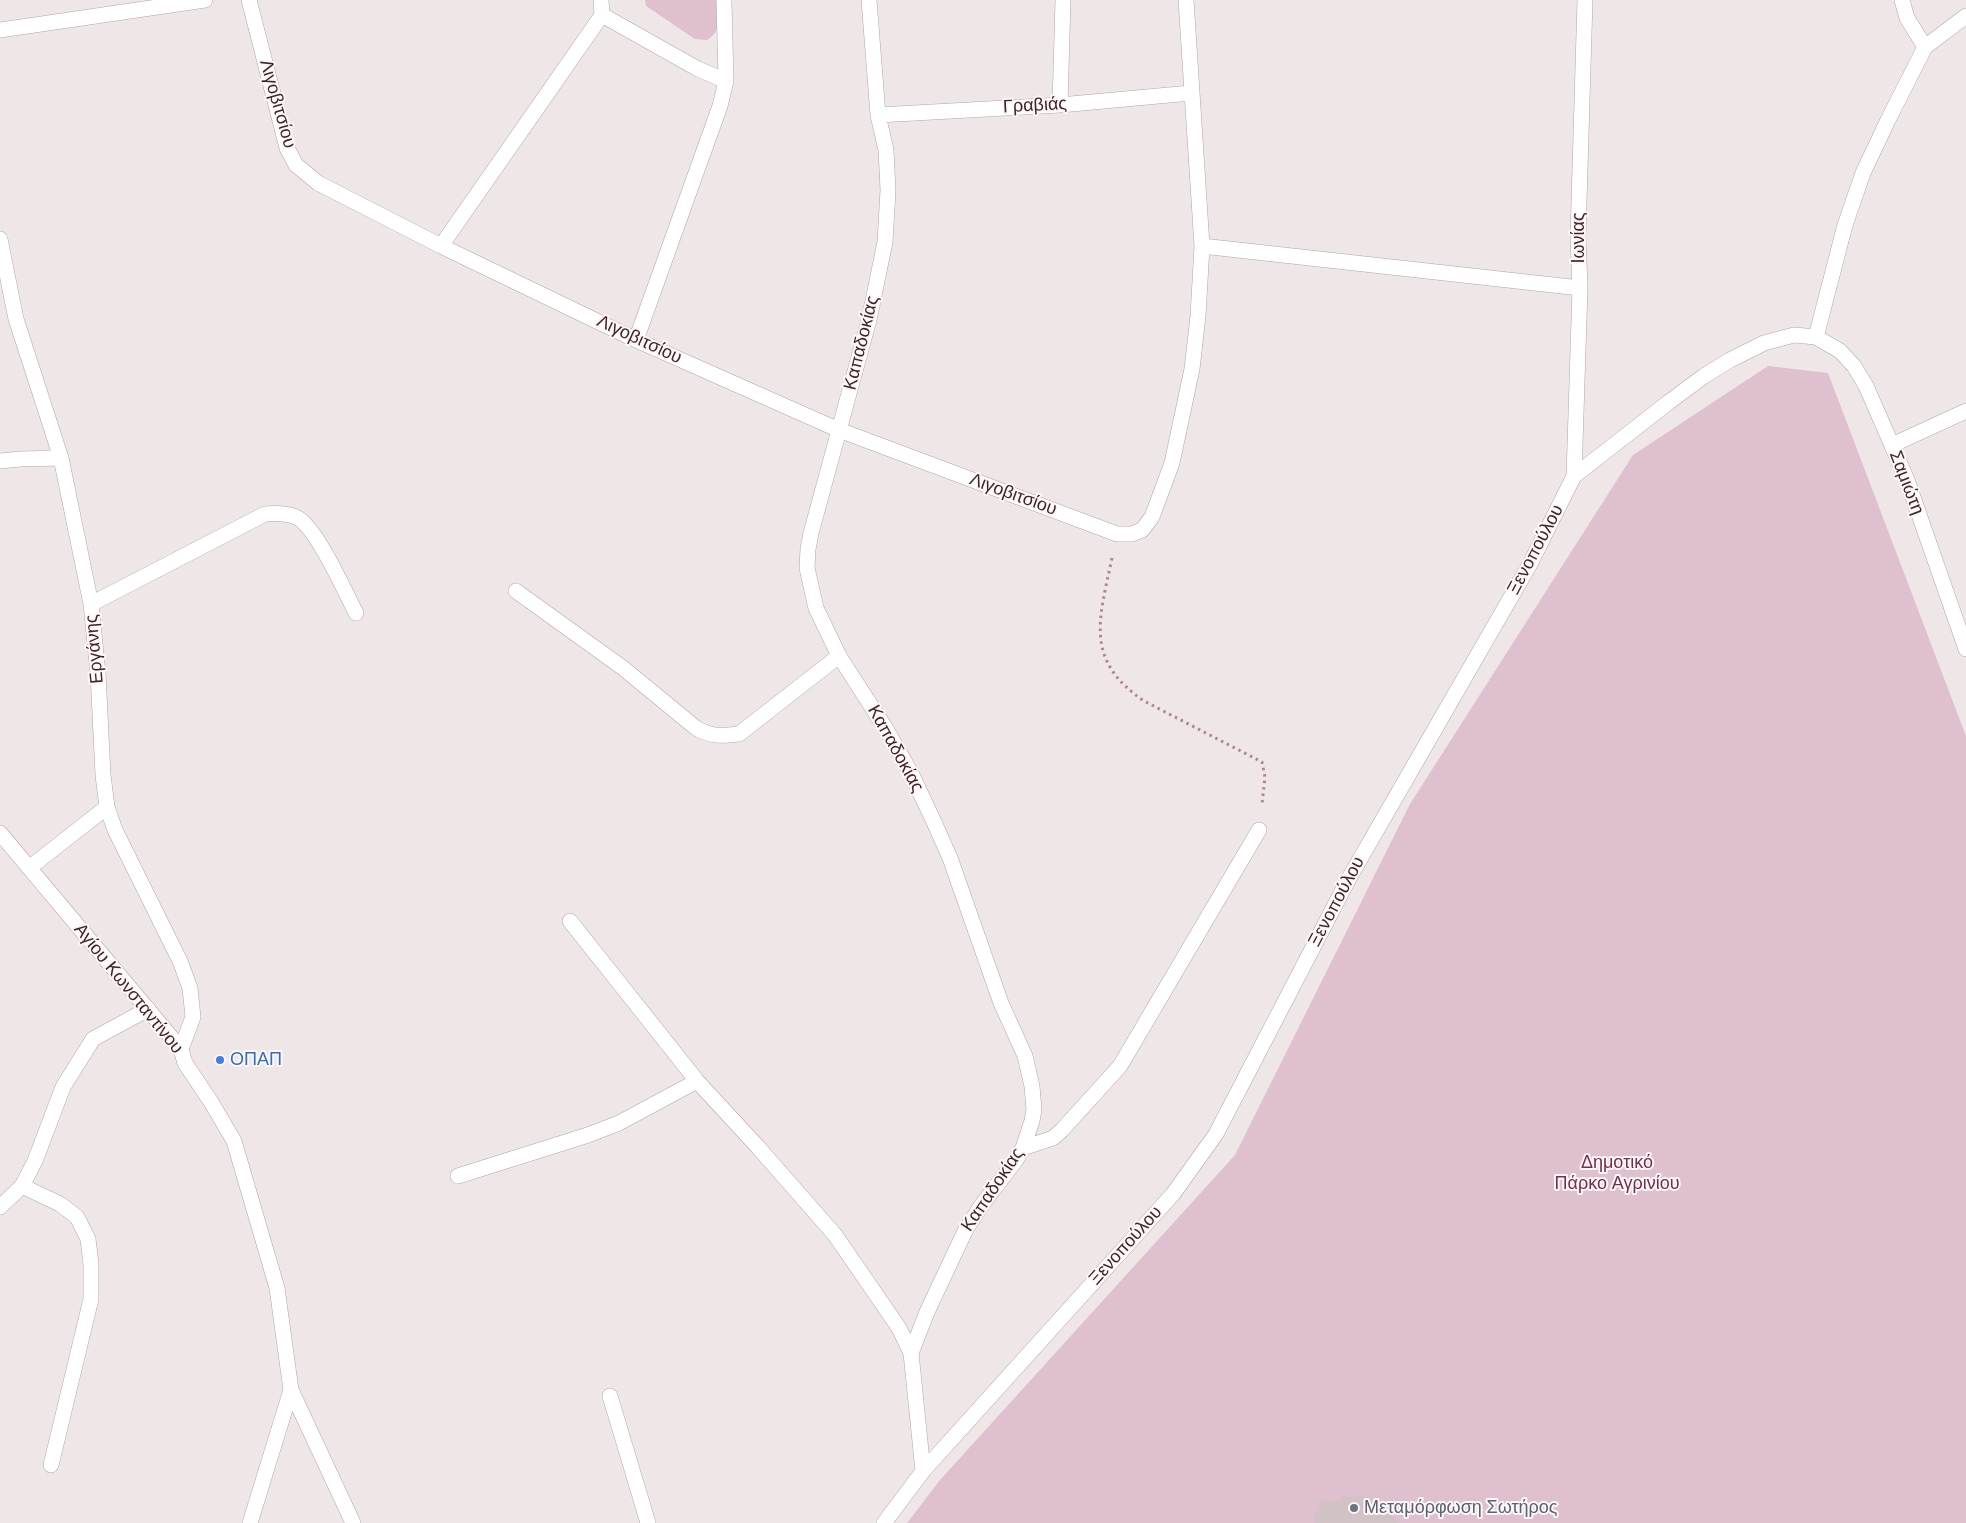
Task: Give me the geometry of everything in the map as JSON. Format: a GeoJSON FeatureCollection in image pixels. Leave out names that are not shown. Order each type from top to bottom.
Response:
{"type":"FeatureCollection","features":[{"type":"Feature","properties":{"kind":"street"},"geometry":{"type":"LineString","coordinates":[[0,30],[205,0]]}},
{"type":"Feature","properties":{"kind":"street","name":"Λιγοβιτσίου"},"geometry":{"type":"LineString","coordinates":[[249,0],[287,148],[296,165],[318,183],[441,246],[636,340],[839,430],[1117,534],[1132,534],[1142,530],[1152,517],[1172,463],[1189,387],[1198,316],[1202,246]]}},
{"type":"Feature","properties":{"kind":"street"},"geometry":{"type":"LineString","coordinates":[[441,246],[602,16],[601,0]]}},
{"type":"Feature","properties":{"kind":"street"},"geometry":{"type":"LineString","coordinates":[[636,340],[720,106],[726,81],[724,0]]}},
{"type":"Feature","properties":{"kind":"street","name":"Καπαδοκίας"},"geometry":{"type":"LineString","coordinates":[[868,0],[878,115],[887,158],[888,190],[885,242],[869,320],[811,532],[807,568],[816,608],[839,656],[886,728],[911,773],[950,858],[1001,1003],[1025,1056],[1032,1086],[1034,1110],[1023,1148],[966,1229],[927,1312],[911,1352],[923,1471]]}},
{"type":"Feature","properties":{"kind":"street"},"geometry":{"type":"LineString","coordinates":[[1060,105],[1063,0]]}},
{"type":"Feature","properties":{"kind":"street"},"geometry":{"type":"LineString","coordinates":[[1186,0],[1202,246],[1580,288]]}},
{"type":"Feature","properties":{"kind":"street","name":"Ιωνίας"},"geometry":{"type":"LineString","coordinates":[[1574,476],[1580,288],[1578,236],[1585,0]]}},
{"type":"Feature","properties":{"kind":"street"},"geometry":{"type":"LineString","coordinates":[[1902,0],[1907,18],[1925,47]]}},
{"type":"Feature","properties":{"kind":"street"},"geometry":{"type":"LineString","coordinates":[[602,16],[698,69],[726,81]]}},
{"type":"Feature","properties":{"kind":"street"},"geometry":{"type":"LineString","coordinates":[[1816,337],[1845,225],[1863,173],[1925,47],[1966,16]]}},
{"type":"Feature","properties":{"kind":"street","name":"Γραβιάς"},"geometry":{"type":"LineString","coordinates":[[878,115],[1060,105],[1191,93]]}},
{"type":"Feature","properties":{"kind":"street","name":"Εργάνης"},"geometry":{"type":"LineString","coordinates":[[0,238],[16,319],[61,458],[91,604],[98,673],[102,757],[107,807],[115,830],[180,960],[190,988],[193,1017],[181,1049]]}},
{"type":"Feature","properties":{"kind":"street","name":"Ξενοπούλου"},"geometry":{"type":"LineString","coordinates":[[884,1523],[923,1471],[1173,1194],[1216,1134],[1348,880],[1530,564],[1574,476],[1669,402],[1704,376],[1730,360],[1764,343],[1794,335],[1816,337]]}},
{"type":"Feature","properties":{"kind":"street","name":"Σαμιώτη"},"geometry":{"type":"LineString","coordinates":[[1816,337],[1840,351],[1854,366],[1866,386],[1907,480],[1966,649]]}},
{"type":"Feature","properties":{"kind":"street"},"geometry":{"type":"LineString","coordinates":[[1892,445],[1966,411]]}},
{"type":"Feature","properties":{"kind":"street"},"geometry":{"type":"LineString","coordinates":[[0,461],[20,458],[61,458]]}},
{"type":"Feature","properties":{"kind":"street"},"geometry":{"type":"LineString","coordinates":[[91,604],[265,514],[281,513],[298,518],[314,533],[356,613]]}},
{"type":"Feature","properties":{"kind":"street"},"geometry":{"type":"LineString","coordinates":[[516,591],[623,668],[696,728],[707,734],[721,736],[739,734],[839,656]]}},
{"type":"Feature","properties":{"kind":"street"},"geometry":{"type":"LineString","coordinates":[[29,868],[107,807]]}},
{"type":"Feature","properties":{"kind":"street"},"geometry":{"type":"LineString","coordinates":[[1023,1148],[1052,1138],[1062,1130],[1120,1066],[1259,830]]}},
{"type":"Feature","properties":{"kind":"street","name":"Αγίου Κωνσταντίνου"},"geometry":{"type":"LineString","coordinates":[[0,833],[181,1049],[185,1063],[234,1141],[277,1288],[291,1390]]}},
{"type":"Feature","properties":{"kind":"street"},"geometry":{"type":"LineString","coordinates":[[570,921],[696,1081],[757,1146],[835,1236],[899,1328],[911,1352]]}},
{"type":"Feature","properties":{"kind":"street"},"geometry":{"type":"LineString","coordinates":[[0,1207],[22,1186],[35,1161],[63,1087],[93,1039],[148,1010]]}},
{"type":"Feature","properties":{"kind":"street"},"geometry":{"type":"LineString","coordinates":[[458,1176],[588,1135],[619,1123],[696,1081]]}},
{"type":"Feature","properties":{"kind":"street"},"geometry":{"type":"LineString","coordinates":[[22,1186],[60,1204],[77,1217],[88,1239],[91,1264],[91,1299],[51,1465]]}},
{"type":"Feature","properties":{"kind":"street"},"geometry":{"type":"LineString","coordinates":[[250,1523],[291,1390]]}},
{"type":"Feature","properties":{"kind":"street"},"geometry":{"type":"LineString","coordinates":[[291,1390],[353,1523]]}},
{"type":"Feature","properties":{"kind":"street"},"geometry":{"type":"LineString","coordinates":[[610,1396],[648,1523]]}},
{"type":"Feature","properties":{"kind":"path"},"geometry":{"type":"LineString","coordinates":[[1117,534],[1100,618],[1101,644],[1108,663],[1116,678],[1129,691],[1144,701],[1262,762],[1265,778],[1259,830]]}},
{"type":"Feature","properties":{"kind":"green space"},"geometry":{"type":"Polygon","coordinates":[[[645,0],[716,0],[717,28],[707,40],[695,39],[646,6],[645,0]]]}},
{"type":"Feature","properties":{"kind":"green space","name":"Δημοτικό Πάρκο Αγρινίου"},"geometry":{"type":"Polygon","coordinates":[[[1768,366],[1828,373],[1966,736],[1966,1523],[907,1523],[940,1480],[1235,1155],[1410,804],[1633,455],[1768,366]]]}},
{"type":"Feature","properties":{"kind":"building","name":"Μεταμόρφωση Σωτήρος"},"geometry":{"type":"Polygon","coordinates":[[[1342,1496],[1369,1497],[1368,1503],[1390,1504],[1390,1515],[1400,1523],[1315,1523],[1315,1512],[1319,1512],[1319,1500],[1341,1502],[1342,1496]]]}},
{"type":"Feature","properties":{"kind":"place","name":"ΟΠΑΠ"},"geometry":{"type":"Point","coordinates":[220,1060]}},
{"type":"Feature","properties":{"kind":"place","name":"Μεταμόρφωση Σωτήρος"},"geometry":{"type":"Point","coordinates":[1354,1508]}}]}
